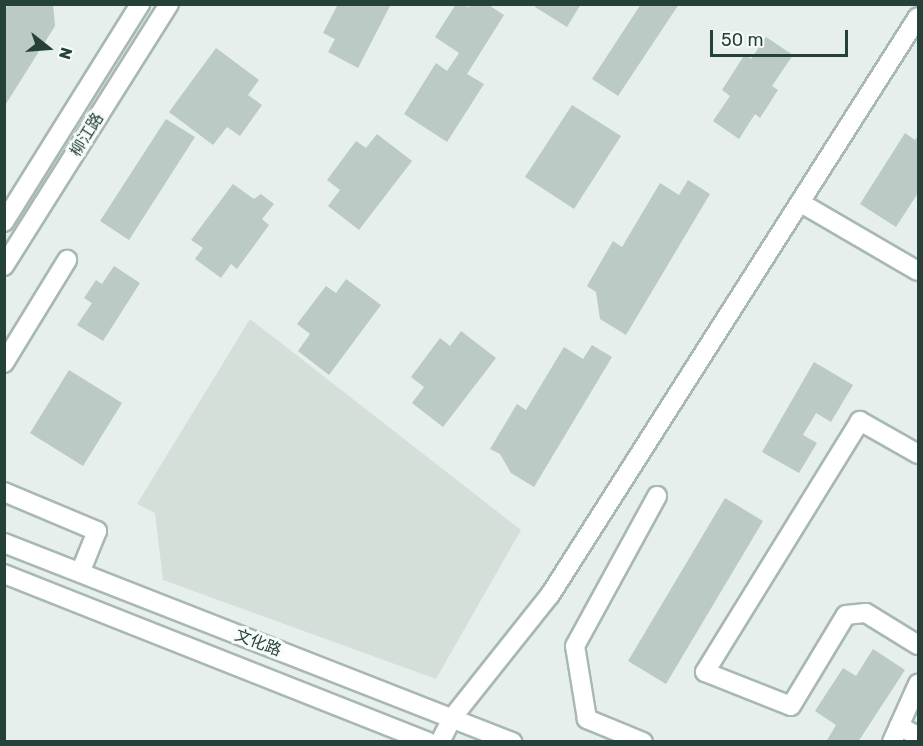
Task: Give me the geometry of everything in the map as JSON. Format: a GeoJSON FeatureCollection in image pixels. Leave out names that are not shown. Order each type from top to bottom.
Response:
{"type":"FeatureCollection","features":[{"type":"Feature","properties":{"kind":"street","name":"柳江路"},"geometry":{"type":"LineString","coordinates":[[4,222],[140,4]]}},
{"type":"Feature","properties":{"kind":"street","name":"柳江路"},"geometry":{"type":"LineString","coordinates":[[4,266],[169,4]]}},
{"type":"Feature","properties":{"kind":"street"},"geometry":{"type":"LineString","coordinates":[[440,741],[452,718],[550,595],[918,16]]}},
{"type":"Feature","properties":{"kind":"street"},"geometry":{"type":"LineString","coordinates":[[801,203],[918,271]]}},
{"type":"Feature","properties":{"kind":"street"},"geometry":{"type":"LineString","coordinates":[[4,363],[67,260]]}},
{"type":"Feature","properties":{"kind":"street"},"geometry":{"type":"LineString","coordinates":[[918,454],[860,421],[705,672],[791,706],[846,615],[866,613],[918,645]]}},
{"type":"Feature","properties":{"kind":"street"},"geometry":{"type":"LineString","coordinates":[[4,492],[97,531],[80,573]]}},
{"type":"Feature","properties":{"kind":"street"},"geometry":{"type":"LineString","coordinates":[[643,741],[587,719],[575,646],[657,496]]}},
{"type":"Feature","properties":{"kind":"street","name":"文化路"},"geometry":{"type":"LineString","coordinates":[[4,543],[512,741]]}},
{"type":"Feature","properties":{"kind":"street","name":"文化路"},"geometry":{"type":"LineString","coordinates":[[4,574],[427,741]]}},
{"type":"Feature","properties":{"kind":"street"},"geometry":{"type":"LineString","coordinates":[[918,684],[896,734],[918,736]]}},
{"type":"Feature","properties":{"kind":"shaded area"},"geometry":{"type":"Polygon","coordinates":[[[250,319],[521,530],[436,679],[163,580],[155,513],[137,504],[250,319]]]}},
{"type":"Feature","properties":{"kind":"building"},"geometry":{"type":"Polygon","coordinates":[[[9,4],[53,4],[55,26],[4,107],[4,11],[9,4]]]}},
{"type":"Feature","properties":{"kind":"building"},"geometry":{"type":"Polygon","coordinates":[[[338,4],[391,4],[358,68],[328,52],[335,39],[323,33],[338,4]]]}},
{"type":"Feature","properties":{"kind":"building"},"geometry":{"type":"Polygon","coordinates":[[[456,4],[469,7],[471,4],[487,4],[504,15],[467,74],[484,84],[447,142],[404,114],[436,63],[447,71],[459,53],[435,37],[456,4]]]}},
{"type":"Feature","properties":{"kind":"building"},"geometry":{"type":"Polygon","coordinates":[[[536,4],[581,4],[567,27],[535,7],[536,4]]]}},
{"type":"Feature","properties":{"kind":"building"},"geometry":{"type":"Polygon","coordinates":[[[641,4],[679,4],[618,96],[592,79],[641,4]]]}},
{"type":"Feature","properties":{"kind":"building"},"geometry":{"type":"Polygon","coordinates":[[[766,37],[793,55],[772,86],[778,90],[760,118],[755,114],[739,139],[713,121],[730,96],[722,90],[745,54],[751,59],[766,37]]]}},
{"type":"Feature","properties":{"kind":"building"},"geometry":{"type":"Polygon","coordinates":[[[216,48],[259,80],[248,95],[262,105],[240,136],[227,127],[213,145],[169,112],[216,48]]]}},
{"type":"Feature","properties":{"kind":"building"},"geometry":{"type":"Polygon","coordinates":[[[572,105],[621,136],[574,209],[525,177],[572,105]]]}},
{"type":"Feature","properties":{"kind":"building"},"geometry":{"type":"Polygon","coordinates":[[[166,119],[195,137],[129,240],[100,221],[166,119]]]}},
{"type":"Feature","properties":{"kind":"building"},"geometry":{"type":"Polygon","coordinates":[[[905,133],[915,140],[918,135],[918,193],[896,227],[860,204],[905,133]]]}},
{"type":"Feature","properties":{"kind":"building"},"geometry":{"type":"Polygon","coordinates":[[[377,134],[412,161],[359,230],[328,206],[340,190],[327,180],[356,141],[366,148],[377,134]]]}},
{"type":"Feature","properties":{"kind":"building"},"geometry":{"type":"Polygon","coordinates":[[[688,180],[710,194],[626,335],[600,319],[596,292],[587,286],[613,241],[622,247],[660,183],[679,195],[688,180]]]}},
{"type":"Feature","properties":{"kind":"building"},"geometry":{"type":"Polygon","coordinates":[[[233,184],[254,199],[261,194],[274,204],[262,219],[269,225],[237,269],[231,264],[221,278],[195,259],[203,248],[191,240],[233,184]]]}},
{"type":"Feature","properties":{"kind":"building"},"geometry":{"type":"Polygon","coordinates":[[[114,266],[140,283],[103,341],[77,325],[92,303],[84,298],[96,280],[102,284],[114,266]]]}},
{"type":"Feature","properties":{"kind":"building"},"geometry":{"type":"Polygon","coordinates":[[[346,279],[381,305],[329,375],[298,351],[310,334],[297,324],[326,286],[336,293],[346,279]]]}},
{"type":"Feature","properties":{"kind":"building"},"geometry":{"type":"Polygon","coordinates":[[[461,331],[496,358],[443,427],[412,403],[424,387],[411,377],[440,338],[450,346],[461,331]]]}},
{"type":"Feature","properties":{"kind":"building"},"geometry":{"type":"Polygon","coordinates":[[[592,345],[612,357],[534,487],[511,473],[500,454],[490,449],[517,404],[526,410],[564,347],[583,359],[592,345]]]}},
{"type":"Feature","properties":{"kind":"building"},"geometry":{"type":"Polygon","coordinates":[[[814,362],[853,385],[831,422],[816,413],[803,435],[817,443],[799,473],[762,452],[814,362]]]}},
{"type":"Feature","properties":{"kind":"building"},"geometry":{"type":"Polygon","coordinates":[[[69,370],[122,403],[83,466],[30,433],[69,370]]]}},
{"type":"Feature","properties":{"kind":"building"},"geometry":{"type":"Polygon","coordinates":[[[725,498],[763,521],[666,684],[628,661],[725,498]]]}},
{"type":"Feature","properties":{"kind":"building"},"geometry":{"type":"Polygon","coordinates":[[[873,649],[905,670],[858,742],[826,742],[836,725],[815,711],[843,668],[856,676],[873,649]]]}}]}
